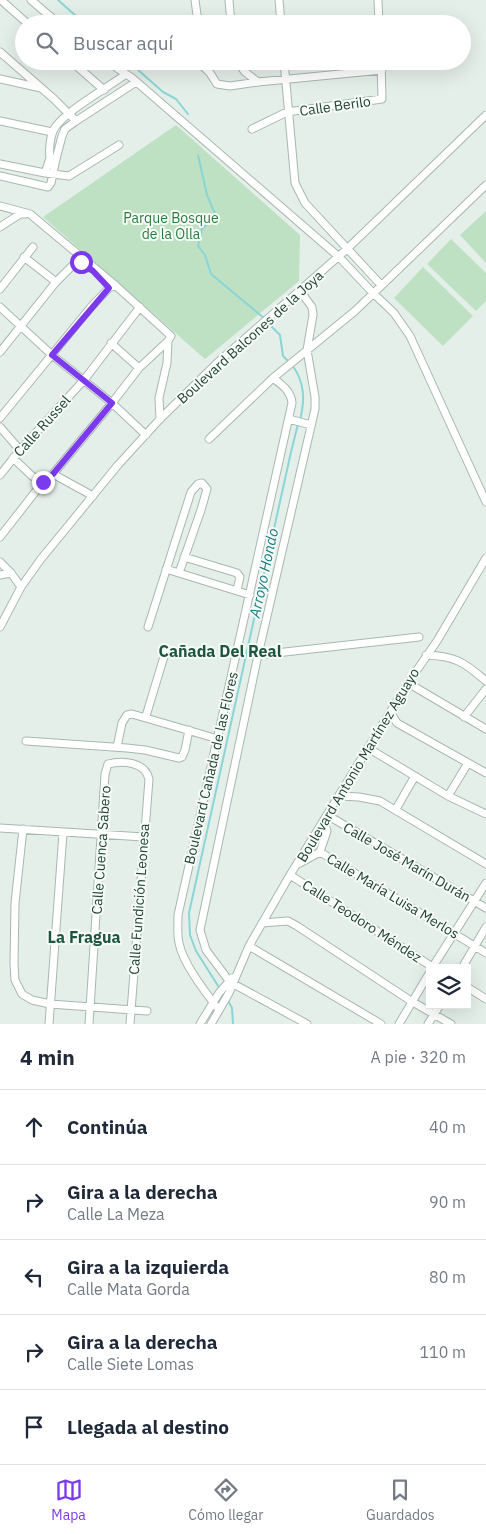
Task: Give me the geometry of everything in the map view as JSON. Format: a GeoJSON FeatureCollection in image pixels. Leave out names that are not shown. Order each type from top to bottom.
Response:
{"type":"FeatureCollection","features":[{"type":"Feature","properties":{"kind":"street"},"geometry":{"type":"LineString","coordinates":[[1,0],[18,15]]}},
{"type":"Feature","properties":{"kind":"street"},"geometry":{"type":"LineString","coordinates":[[31,0],[48,15]]}},
{"type":"Feature","properties":{"kind":"street"},"geometry":{"type":"LineString","coordinates":[[195,0],[198,15]]}},
{"type":"Feature","properties":{"kind":"street"},"geometry":{"type":"LineString","coordinates":[[229,0],[230,15]]}},
{"type":"Feature","properties":{"kind":"street"},"geometry":{"type":"LineString","coordinates":[[279,0],[280,15]]}},
{"type":"Feature","properties":{"kind":"street"},"geometry":{"type":"LineString","coordinates":[[378,0],[379,15]]}},
{"type":"Feature","properties":{"kind":"street"},"geometry":{"type":"LineString","coordinates":[[0,52],[15,65]]}},
{"type":"Feature","properties":{"kind":"street"},"geometry":{"type":"LineString","coordinates":[[21,70],[76,120]]}},
{"type":"Feature","properties":{"kind":"street"},"geometry":{"type":"LineString","coordinates":[[81,70],[104,90]]}},
{"type":"Feature","properties":{"kind":"street"},"geometry":{"type":"LineString","coordinates":[[120,70],[339,257],[373,294],[394,312],[410,336],[486,502]]}},
{"type":"Feature","properties":{"kind":"street"},"geometry":{"type":"LineString","coordinates":[[207,70],[217,84],[230,86],[382,70]]}},
{"type":"Feature","properties":{"kind":"street"},"geometry":{"type":"LineString","coordinates":[[243,70],[258,82]]}},
{"type":"Feature","properties":{"kind":"street"},"geometry":{"type":"LineString","coordinates":[[284,70],[295,182],[305,204],[381,285]]}},
{"type":"Feature","properties":{"kind":"street","name":"Calle Berilo"},"geometry":{"type":"LineString","coordinates":[[252,129],[288,112],[382,99],[382,70]]}},
{"type":"Feature","properties":{"kind":"street"},"geometry":{"type":"LineString","coordinates":[[0,176],[48,186],[52,183],[52,132],[56,125],[68,113],[126,74]]}},
{"type":"Feature","properties":{"kind":"street"},"geometry":{"type":"LineString","coordinates":[[0,80],[42,88]]}},
{"type":"Feature","properties":{"kind":"street"},"geometry":{"type":"LineString","coordinates":[[45,174],[65,129],[136,82]]}},
{"type":"Feature","properties":{"kind":"street","name":"Boulevard Balcones de la Joya"},"geometry":{"type":"LineString","coordinates":[[0,625],[21,587],[41,559],[92,496],[160,420],[202,377],[254,329],[339,257],[486,115]]}},
{"type":"Feature","properties":{"kind":"street"},"geometry":{"type":"LineString","coordinates":[[0,121],[52,132]]}},
{"type":"Feature","properties":{"kind":"street"},"geometry":{"type":"LineString","coordinates":[[0,164],[45,174],[69,176],[119,145]]}},
{"type":"Feature","properties":{"kind":"street"},"geometry":{"type":"LineString","coordinates":[[209,439],[273,378],[332,331],[373,294],[486,185]]}},
{"type":"Feature","properties":{"kind":"street"},"geometry":{"type":"LineString","coordinates":[[0,206],[30,214],[112,286]]}},
{"type":"Feature","properties":{"kind":"street"},"geometry":{"type":"LineString","coordinates":[[0,228],[20,214],[30,214]]}},
{"type":"Feature","properties":{"kind":"street"},"geometry":{"type":"LineString","coordinates":[[0,289],[33,247]]}},
{"type":"Feature","properties":{"kind":"street"},"geometry":{"type":"LineString","coordinates":[[24,257],[56,282]]}},
{"type":"Feature","properties":{"kind":"street"},"geometry":{"type":"LineString","coordinates":[[0,352],[56,282],[73,265],[81,262],[140,307],[170,339]]}},
{"type":"Feature","properties":{"kind":"street"},"geometry":{"type":"LineString","coordinates":[[0,418],[112,286]]}},
{"type":"Feature","properties":{"kind":"street","name":"Boulevard Cañada de las Flores"},"geometry":{"type":"LineString","coordinates":[[227,988],[206,950],[201,937],[200,923],[219,843],[308,424],[315,409],[307,350],[313,315],[312,308],[300,291]]}},
{"type":"Feature","properties":{"kind":"street"},"geometry":{"type":"LineString","coordinates":[[0,307],[52,355],[112,403],[146,435]]}},
{"type":"Feature","properties":{"kind":"street","name":"Calle Russel"},"geometry":{"type":"LineString","coordinates":[[0,475],[20,450],[84,380],[140,307]]}},
{"type":"Feature","properties":{"kind":"street"},"geometry":{"type":"LineString","coordinates":[[0,537],[43,482],[53,474],[139,368],[170,339]]}},
{"type":"Feature","properties":{"kind":"street"},"geometry":{"type":"LineString","coordinates":[[160,420],[159,398],[170,339]]}},
{"type":"Feature","properties":{"kind":"street"},"geometry":{"type":"LineString","coordinates":[[111,343],[139,368]]}},
{"type":"Feature","properties":{"kind":"street","name":"Boulevard Cañada de las Flores"},"geometry":{"type":"LineString","coordinates":[[219,1010],[182,952],[179,942],[178,916],[291,419],[292,396],[273,378]]}},
{"type":"Feature","properties":{"kind":"street"},"geometry":{"type":"LineString","coordinates":[[291,419],[308,424]]}},
{"type":"Feature","properties":{"kind":"street"},"geometry":{"type":"LineString","coordinates":[[0,427],[20,450]]}},
{"type":"Feature","properties":{"kind":"street"},"geometry":{"type":"LineString","coordinates":[[13,458],[32,476],[43,482]]}},
{"type":"Feature","properties":{"kind":"street"},"geometry":{"type":"LineString","coordinates":[[53,474],[92,496]]}},
{"type":"Feature","properties":{"kind":"street"},"geometry":{"type":"LineString","coordinates":[[148,627],[191,492],[198,484],[202,483],[207,489],[179,573]]}},
{"type":"Feature","properties":{"kind":"street"},"geometry":{"type":"LineString","coordinates":[[184,557],[238,573],[240,577],[237,590]]}},
{"type":"Feature","properties":{"kind":"street","name":"Boulevard Antonio Martínez Aguayo"},"geometry":{"type":"LineString","coordinates":[[200,1024],[236,974],[249,946],[290,875],[408,682],[437,642],[486,558]]}},
{"type":"Feature","properties":{"kind":"street"},"geometry":{"type":"LineString","coordinates":[[0,562],[21,587]]}},
{"type":"Feature","properties":{"kind":"street"},"geometry":{"type":"LineString","coordinates":[[166,569],[250,595]]}},
{"type":"Feature","properties":{"kind":"street"},"geometry":{"type":"LineString","coordinates":[[0,576],[11,573]]}},
{"type":"Feature","properties":{"kind":"street"},"geometry":{"type":"LineString","coordinates":[[258,655],[419,637]]}},
{"type":"Feature","properties":{"kind":"street"},"geometry":{"type":"LineString","coordinates":[[146,716],[166,650]]}},
{"type":"Feature","properties":{"kind":"street"},"geometry":{"type":"LineString","coordinates":[[426,655],[445,656],[456,659],[470,667],[486,681]]}},
{"type":"Feature","properties":{"kind":"street"},"geometry":{"type":"LineString","coordinates":[[408,682],[486,729]]}},
{"type":"Feature","properties":{"kind":"street"},"geometry":{"type":"LineString","coordinates":[[464,717],[486,689]]}},
{"type":"Feature","properties":{"kind":"street"},"geometry":{"type":"LineString","coordinates":[[390,712],[397,723],[486,772]]}},
{"type":"Feature","properties":{"kind":"street"},"geometry":{"type":"LineString","coordinates":[[117,747],[122,723],[127,714],[146,716],[218,739]]}},
{"type":"Feature","properties":{"kind":"street"},"geometry":{"type":"LineString","coordinates":[[381,727],[397,723]]}},
{"type":"Feature","properties":{"kind":"street"},"geometry":{"type":"LineString","coordinates":[[26,741],[145,750],[180,758],[185,750],[189,730]]}},
{"type":"Feature","properties":{"kind":"street"},"geometry":{"type":"LineString","coordinates":[[368,748],[448,796],[486,814]]}},
{"type":"Feature","properties":{"kind":"street","name":"Calle Fundición Leonesa"},"geometry":{"type":"LineString","coordinates":[[107,767],[111,763],[131,764],[144,768],[149,779],[130,1024]]}},
{"type":"Feature","properties":{"kind":"street"},"geometry":{"type":"LineString","coordinates":[[448,796],[468,763]]}},
{"type":"Feature","properties":{"kind":"street","name":"Calle Cuenca Sabero"},"geometry":{"type":"LineString","coordinates":[[89,1024],[107,767]]}},
{"type":"Feature","properties":{"kind":"street"},"geometry":{"type":"LineString","coordinates":[[396,809],[415,776]]}},
{"type":"Feature","properties":{"kind":"street"},"geometry":{"type":"LineString","coordinates":[[339,796],[380,801],[486,864]]}},
{"type":"Feature","properties":{"kind":"street"},"geometry":{"type":"LineString","coordinates":[[320,852],[327,829],[326,818]]}},
{"type":"Feature","properties":{"kind":"street","name":"Calle José Marín Durán"},"geometry":{"type":"LineString","coordinates":[[326,818],[486,908]]}},
{"type":"Feature","properties":{"kind":"street"},"geometry":{"type":"LineString","coordinates":[[0,828],[144,836]]}},
{"type":"Feature","properties":{"kind":"street"},"geometry":{"type":"LineString","coordinates":[[23,830],[16,903],[14,956],[15,980],[22,994],[32,1000],[50,1004],[147,1011]]}},
{"type":"Feature","properties":{"kind":"street"},"geometry":{"type":"LineString","coordinates":[[49,1024],[63,832]]}},
{"type":"Feature","properties":{"kind":"street","name":"Calle María Luisa Merlos"},"geometry":{"type":"LineString","coordinates":[[298,864],[320,852],[486,953]]}},
{"type":"Feature","properties":{"kind":"street","name":"Calle Teodoro Méndez"},"geometry":{"type":"LineString","coordinates":[[290,875],[426,965]]}},
{"type":"Feature","properties":{"kind":"street"},"geometry":{"type":"LineString","coordinates":[[435,964],[486,884]]}},
{"type":"Feature","properties":{"kind":"street"},"geometry":{"type":"LineString","coordinates":[[262,923],[288,921],[451,1024]]}},
{"type":"Feature","properties":{"kind":"street"},"geometry":{"type":"LineString","coordinates":[[464,964],[486,927]]}},
{"type":"Feature","properties":{"kind":"street"},"geometry":{"type":"LineString","coordinates":[[249,946],[381,1024]]}},
{"type":"Feature","properties":{"kind":"street"},"geometry":{"type":"LineString","coordinates":[[399,1024],[426,979]]}},
{"type":"Feature","properties":{"kind":"street"},"geometry":{"type":"LineString","coordinates":[[227,988],[248,991],[307,1024]]}},
{"type":"Feature","properties":{"kind":"street","name":"Boulevard Antonio Martínez Aguayo"},"geometry":{"type":"LineString","coordinates":[[211,1024],[225,1000],[227,988]]}},
{"type":"Feature","properties":{"kind":"street"},"geometry":{"type":"LineString","coordinates":[[471,990],[486,999]]}},
{"type":"Feature","properties":{"kind":"street"},"geometry":{"type":"LineString","coordinates":[[428,1024],[437,1009]]}},
{"type":"Feature","properties":{"kind":"green space","name":"Parque Bosque de la Olla"},"geometry":{"type":"Polygon","coordinates":[[[176,125],[300,235],[299,281],[205,359],[43,217],[176,125]]]}},
{"type":"Feature","properties":{"kind":"green space"},"geometry":{"type":"Polygon","coordinates":[[[486,211],[486,263],[460,235],[486,211]]]}},
{"type":"Feature","properties":{"kind":"green space"},"geometry":{"type":"Polygon","coordinates":[[[451,239],[486,273],[486,301],[476,311],[427,264],[451,239]]]}},
{"type":"Feature","properties":{"kind":"green space"},"geometry":{"type":"Polygon","coordinates":[[[423,267],[473,316],[443,346],[394,298],[423,267]]]}},
{"type":"Feature","properties":{"kind":"waterway","name":"Arroyo Hondo"},"geometry":{"type":"LineString","coordinates":[[58,0],[75,15]]}},
{"type":"Feature","properties":{"kind":"waterway","name":"Arroyo Hondo"},"geometry":{"type":"LineString","coordinates":[[138,70],[163,92],[176,99],[188,114]]}},
{"type":"Feature","properties":{"kind":"waterway","name":"Arroyo Hondo"},"geometry":{"type":"LineString","coordinates":[[198,155],[207,195],[216,216],[202,229],[198,246],[205,255],[211,274],[264,318]]}},
{"type":"Feature","properties":{"kind":"waterway","name":"Arroyo Hondo"},"geometry":{"type":"LineString","coordinates":[[267,322],[280,335],[283,356],[289,362]]}},
{"type":"Feature","properties":{"kind":"waterway","name":"Arroyo Hondo"},"geometry":{"type":"LineString","coordinates":[[292,365],[303,391],[300,420]]}},
{"type":"Feature","properties":{"kind":"waterway","name":"Arroyo Hondo"},"geometry":{"type":"LineString","coordinates":[[220,989],[196,951],[190,935],[189,913],[298,424]]}},
{"type":"Feature","properties":{"kind":"waterway","name":"Arroyo Hondo"},"geometry":{"type":"LineString","coordinates":[[227,999],[232,1008],[233,1024]]}},
{"type":"Feature","properties":{"kind":"district","name":"Cañada Del Real"},"geometry":{"type":"Point","coordinates":[220,651]}},
{"type":"Feature","properties":{"kind":"district","name":"La Fragua"},"geometry":{"type":"Point","coordinates":[84,937]}},
{"type":"Feature","properties":{"kind":"route"},"geometry":{"type":"LineString","coordinates":[[43,482],[53,474],[112,403],[52,355],[109,288],[106,283],[81,262]]}}]}
